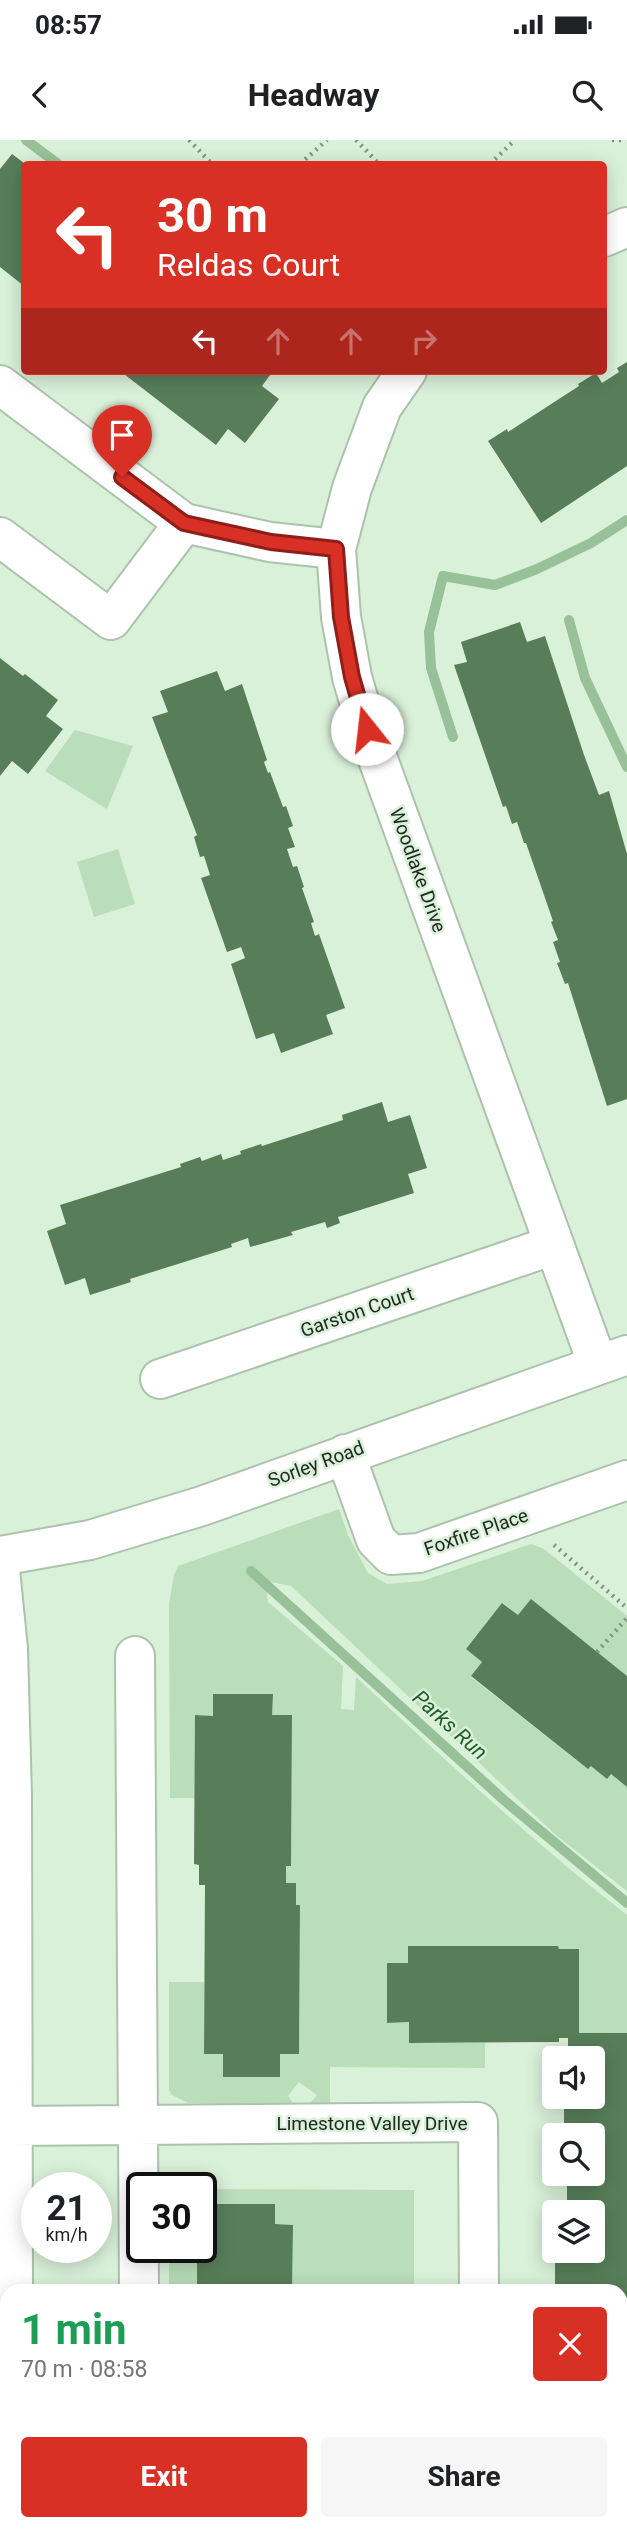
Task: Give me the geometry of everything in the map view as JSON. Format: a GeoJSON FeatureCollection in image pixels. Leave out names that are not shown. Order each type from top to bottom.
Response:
{"type":"FeatureCollection","features":[{"type":"Feature","properties":{"kind":"street"},"geometry":{"type":"LineString","coordinates":[[607,236],[627,228]]}},
{"type":"Feature","properties":{"kind":"street","name":"Woodlake Drive"},"geometry":{"type":"LineString","coordinates":[[404,375],[382,407],[352,488],[336,549],[341,617],[352,677],[367,729],[554,1245],[613,1360]]}},
{"type":"Feature","properties":{"kind":"street"},"geometry":{"type":"LineString","coordinates":[[0,385],[184,523],[271,542],[336,549]]}},
{"type":"Feature","properties":{"kind":"street"},"geometry":{"type":"LineString","coordinates":[[0,537],[111,620],[184,523]]}},
{"type":"Feature","properties":{"kind":"street","name":"Garston Court"},"geometry":{"type":"LineString","coordinates":[[160,1379],[554,1245]]}},
{"type":"Feature","properties":{"kind":"street","name":"Sorley Road"},"geometry":{"type":"LineString","coordinates":[[0,1556],[102,1536],[202,1506],[613,1360]]}},
{"type":"Feature","properties":{"kind":"street","name":"Foxfire Place"},"geometry":{"type":"LineString","coordinates":[[345,1454],[376,1540],[391,1555],[419,1553],[627,1480]]}},
{"type":"Feature","properties":{"kind":"street"},"geometry":{"type":"LineString","coordinates":[[0,1570],[8,1649],[12,1772],[13,2284]]}},
{"type":"Feature","properties":{"kind":"street"},"geometry":{"type":"LineString","coordinates":[[135,1656],[139,2284]]}},
{"type":"Feature","properties":{"kind":"street","name":"Limestone Valley Drive"},"geometry":{"type":"LineString","coordinates":[[12,2126],[478,2122],[479,2284]]}},
{"type":"Feature","properties":{"kind":"path"},"geometry":{"type":"LineString","coordinates":[[189,140],[209,161]]}},
{"type":"Feature","properties":{"kind":"path"},"geometry":{"type":"LineString","coordinates":[[303,161],[327,140]]}},
{"type":"Feature","properties":{"kind":"path"},"geometry":{"type":"LineString","coordinates":[[356,140],[376,161]]}},
{"type":"Feature","properties":{"kind":"path"},"geometry":{"type":"LineString","coordinates":[[493,161],[515,140]]}},
{"type":"Feature","properties":{"kind":"path"},"geometry":{"type":"LineString","coordinates":[[612,140],[621,140]]}},
{"type":"Feature","properties":{"kind":"path"},"geometry":{"type":"LineString","coordinates":[[521,1517],[627,1608]]}},
{"type":"Feature","properties":{"kind":"path"},"geometry":{"type":"LineString","coordinates":[[597,1652],[627,1618]]}},
{"type":"Feature","properties":{"kind":"green space"},"geometry":{"type":"Polygon","coordinates":[[[75,730],[133,746],[107,809],[45,771],[75,730]]]}},
{"type":"Feature","properties":{"kind":"green space"},"geometry":{"type":"Polygon","coordinates":[[[118,849],[135,904],[94,917],[77,862],[118,849]]]}},
{"type":"Feature","properties":{"kind":"green space"},"geometry":{"type":"Polygon","coordinates":[[[339,1509],[348,1535],[368,1573],[387,1584],[422,1581],[531,1544],[544,1549],[627,1616],[627,1676],[518,1615],[503,1603],[466,1649],[482,1662],[471,1677],[588,1769],[591,1766],[611,1774],[627,1787],[627,1891],[557,1836],[291,1586],[266,1581],[268,1602],[343,1666],[341,1709],[354,1710],[356,1677],[523,1829],[627,1915],[627,2033],[579,2033],[578,1949],[559,1949],[558,1946],[408,1946],[408,1963],[388,1963],[388,2023],[409,2022],[410,2043],[485,2043],[485,2068],[330,2067],[330,2105],[308,2106],[317,2095],[299,2082],[288,2096],[292,2101],[290,2105],[188,2103],[172,2095],[169,2090],[169,1982],[204,1982],[204,2054],[223,2054],[223,2077],[280,2077],[280,2054],[299,2053],[300,1906],[296,1905],[296,1884],[286,1883],[286,1866],[291,1865],[292,1715],[272,1715],[272,1694],[214,1694],[213,1716],[196,1715],[195,1798],[170,1798],[169,1604],[174,1575],[178,1566],[339,1509]]]}},
{"type":"Feature","properties":{"kind":"green space"},"geometry":{"type":"Polygon","coordinates":[[[217,2189],[414,2190],[414,2284],[292,2284],[293,2225],[275,2224],[275,2204],[217,2204],[217,2189]]]}},
{"type":"Feature","properties":{"kind":"green space"},"geometry":{"type":"Polygon","coordinates":[[[169,2263],[197,2263],[197,2284],[169,2284],[169,2263]]]}},
{"type":"Feature","properties":{"kind":"building"},"geometry":{"type":"Polygon","coordinates":[[[12,154],[21,161],[21,284],[0,267],[0,169],[12,154]]]}},
{"type":"Feature","properties":{"kind":"building"},"geometry":{"type":"Polygon","coordinates":[[[627,362],[627,466],[541,523],[488,441],[507,429],[508,432],[593,375],[597,375],[602,383],[619,372],[617,368],[627,362]]]}},
{"type":"Feature","properties":{"kind":"building"},"geometry":{"type":"Polygon","coordinates":[[[125,375],[270,375],[262,386],[279,399],[245,443],[228,429],[216,445],[125,375]]]}},
{"type":"Feature","properties":{"kind":"building"},"geometry":{"type":"Polygon","coordinates":[[[520,622],[527,642],[545,636],[599,795],[609,791],[627,854],[627,1099],[607,1106],[568,983],[565,984],[557,963],[560,962],[553,942],[558,940],[526,843],[517,822],[512,824],[506,806],[503,807],[454,665],[467,662],[461,642],[520,622]]]}},
{"type":"Feature","properties":{"kind":"building"},"geometry":{"type":"Polygon","coordinates":[[[0,658],[58,700],[46,716],[63,729],[28,774],[12,761],[0,776],[0,658]]]}},
{"type":"Feature","properties":{"kind":"building"},"geometry":{"type":"Polygon","coordinates":[[[217,671],[225,691],[242,684],[267,760],[264,762],[293,826],[288,828],[295,847],[287,849],[293,867],[297,866],[314,922],[311,923],[315,936],[319,934],[345,1008],[326,1015],[333,1034],[281,1053],[274,1033],[256,1039],[231,964],[245,958],[241,947],[227,952],[201,878],[210,875],[204,856],[200,857],[194,837],[197,835],[152,717],[168,712],[160,691],[217,671]]]}},
{"type":"Feature","properties":{"kind":"building"},"geometry":{"type":"Polygon","coordinates":[[[382,1102],[388,1122],[410,1115],[427,1168],[408,1174],[414,1193],[338,1217],[340,1223],[327,1228],[325,1222],[291,1232],[293,1235],[250,1247],[248,1238],[231,1244],[232,1247],[130,1279],[131,1282],[90,1295],[85,1278],[65,1285],[47,1231],[66,1224],[60,1205],[181,1167],[180,1164],[200,1157],[202,1161],[221,1154],[223,1160],[261,1144],[262,1146],[343,1120],[342,1115],[382,1102]]]}},
{"type":"Feature","properties":{"kind":"building"},"geometry":{"type":"Polygon","coordinates":[[[531,1599],[627,1676],[627,1787],[611,1774],[607,1779],[591,1766],[588,1769],[471,1676],[482,1662],[466,1649],[502,1603],[518,1615],[531,1599]]]}},
{"type":"Feature","properties":{"kind":"building"},"geometry":{"type":"Polygon","coordinates":[[[213,1694],[273,1694],[272,1715],[292,1715],[291,1866],[286,1866],[286,1883],[296,1883],[296,1905],[300,1905],[299,2054],[280,2054],[280,2077],[223,2077],[223,2054],[204,2054],[205,1885],[199,1885],[199,1865],[194,1864],[195,1715],[213,1716],[213,1694]]]}},
{"type":"Feature","properties":{"kind":"building"},"geometry":{"type":"Polygon","coordinates":[[[408,1946],[558,1946],[559,1949],[579,1949],[579,2033],[627,2033],[627,2284],[555,2284],[555,2263],[605,2263],[605,2200],[567,2200],[567,2186],[605,2186],[605,2123],[564,2123],[564,2109],[605,2109],[605,2046],[568,2046],[568,2038],[559,2038],[559,2042],[409,2043],[409,2022],[387,2023],[387,1963],[408,1963],[408,1946]]]}},
{"type":"Feature","properties":{"kind":"building"},"geometry":{"type":"Polygon","coordinates":[[[217,2204],[275,2204],[275,2224],[293,2225],[292,2284],[197,2284],[197,2263],[217,2263],[217,2204]]]}},
{"type":"Feature","properties":{"kind":"waterway"},"geometry":{"type":"LineString","coordinates":[[26,140],[54,161]]}},
{"type":"Feature","properties":{"kind":"waterway"},"geometry":{"type":"LineString","coordinates":[[453,737],[431,668],[429,632],[443,576],[495,585],[537,569],[591,543],[627,520]]}},
{"type":"Feature","properties":{"kind":"waterway"},"geometry":{"type":"LineString","coordinates":[[569,620],[585,678],[627,767]]}},
{"type":"Feature","properties":{"kind":"waterway","name":"Parks Run"},"geometry":{"type":"LineString","coordinates":[[251,1571],[505,1801],[627,1903]]}},
{"type":"Feature","properties":{"kind":"route"},"geometry":{"type":"LineString","coordinates":[[122,477],[184,523],[271,542],[336,549],[341,617],[352,677],[367,729]]}}]}
